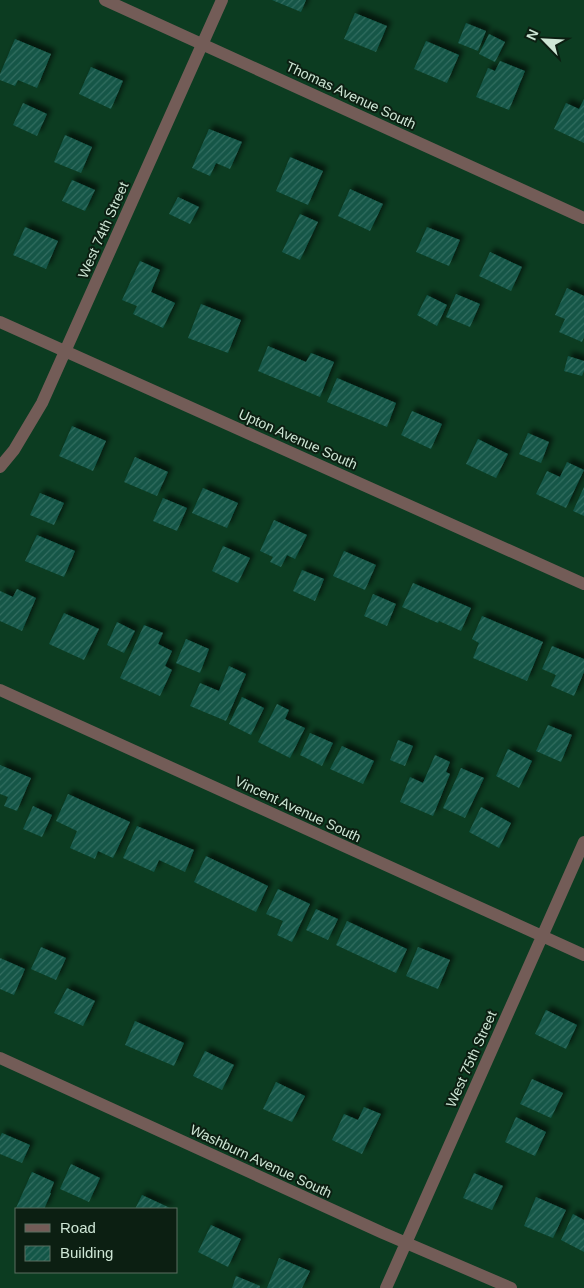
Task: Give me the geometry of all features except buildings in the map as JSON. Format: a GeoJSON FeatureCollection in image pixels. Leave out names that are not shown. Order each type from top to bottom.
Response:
{"type":"FeatureCollection","features":[{"type":"Feature","properties":{"kind":"street","name":"Thomas Avenue South"},"geometry":{"type":"LineString","coordinates":[[105,0],[584,218]]}},
{"type":"Feature","properties":{"kind":"street","name":"West 74th Street"},"geometry":{"type":"LineString","coordinates":[[0,467],[14,450],[42,403],[222,0]]}},
{"type":"Feature","properties":{"kind":"street","name":"Upton Avenue South"},"geometry":{"type":"LineString","coordinates":[[0,322],[584,584]]}},
{"type":"Feature","properties":{"kind":"street","name":"Vincent Avenue South"},"geometry":{"type":"LineString","coordinates":[[0,690],[584,955]]}},
{"type":"Feature","properties":{"kind":"street","name":"West 75th Street"},"geometry":{"type":"LineString","coordinates":[[386,1288],[584,842]]}},
{"type":"Feature","properties":{"kind":"street","name":"Washburn Avenue South"},"geometry":{"type":"LineString","coordinates":[[0,1058],[383,1233],[510,1288]]}}]}
